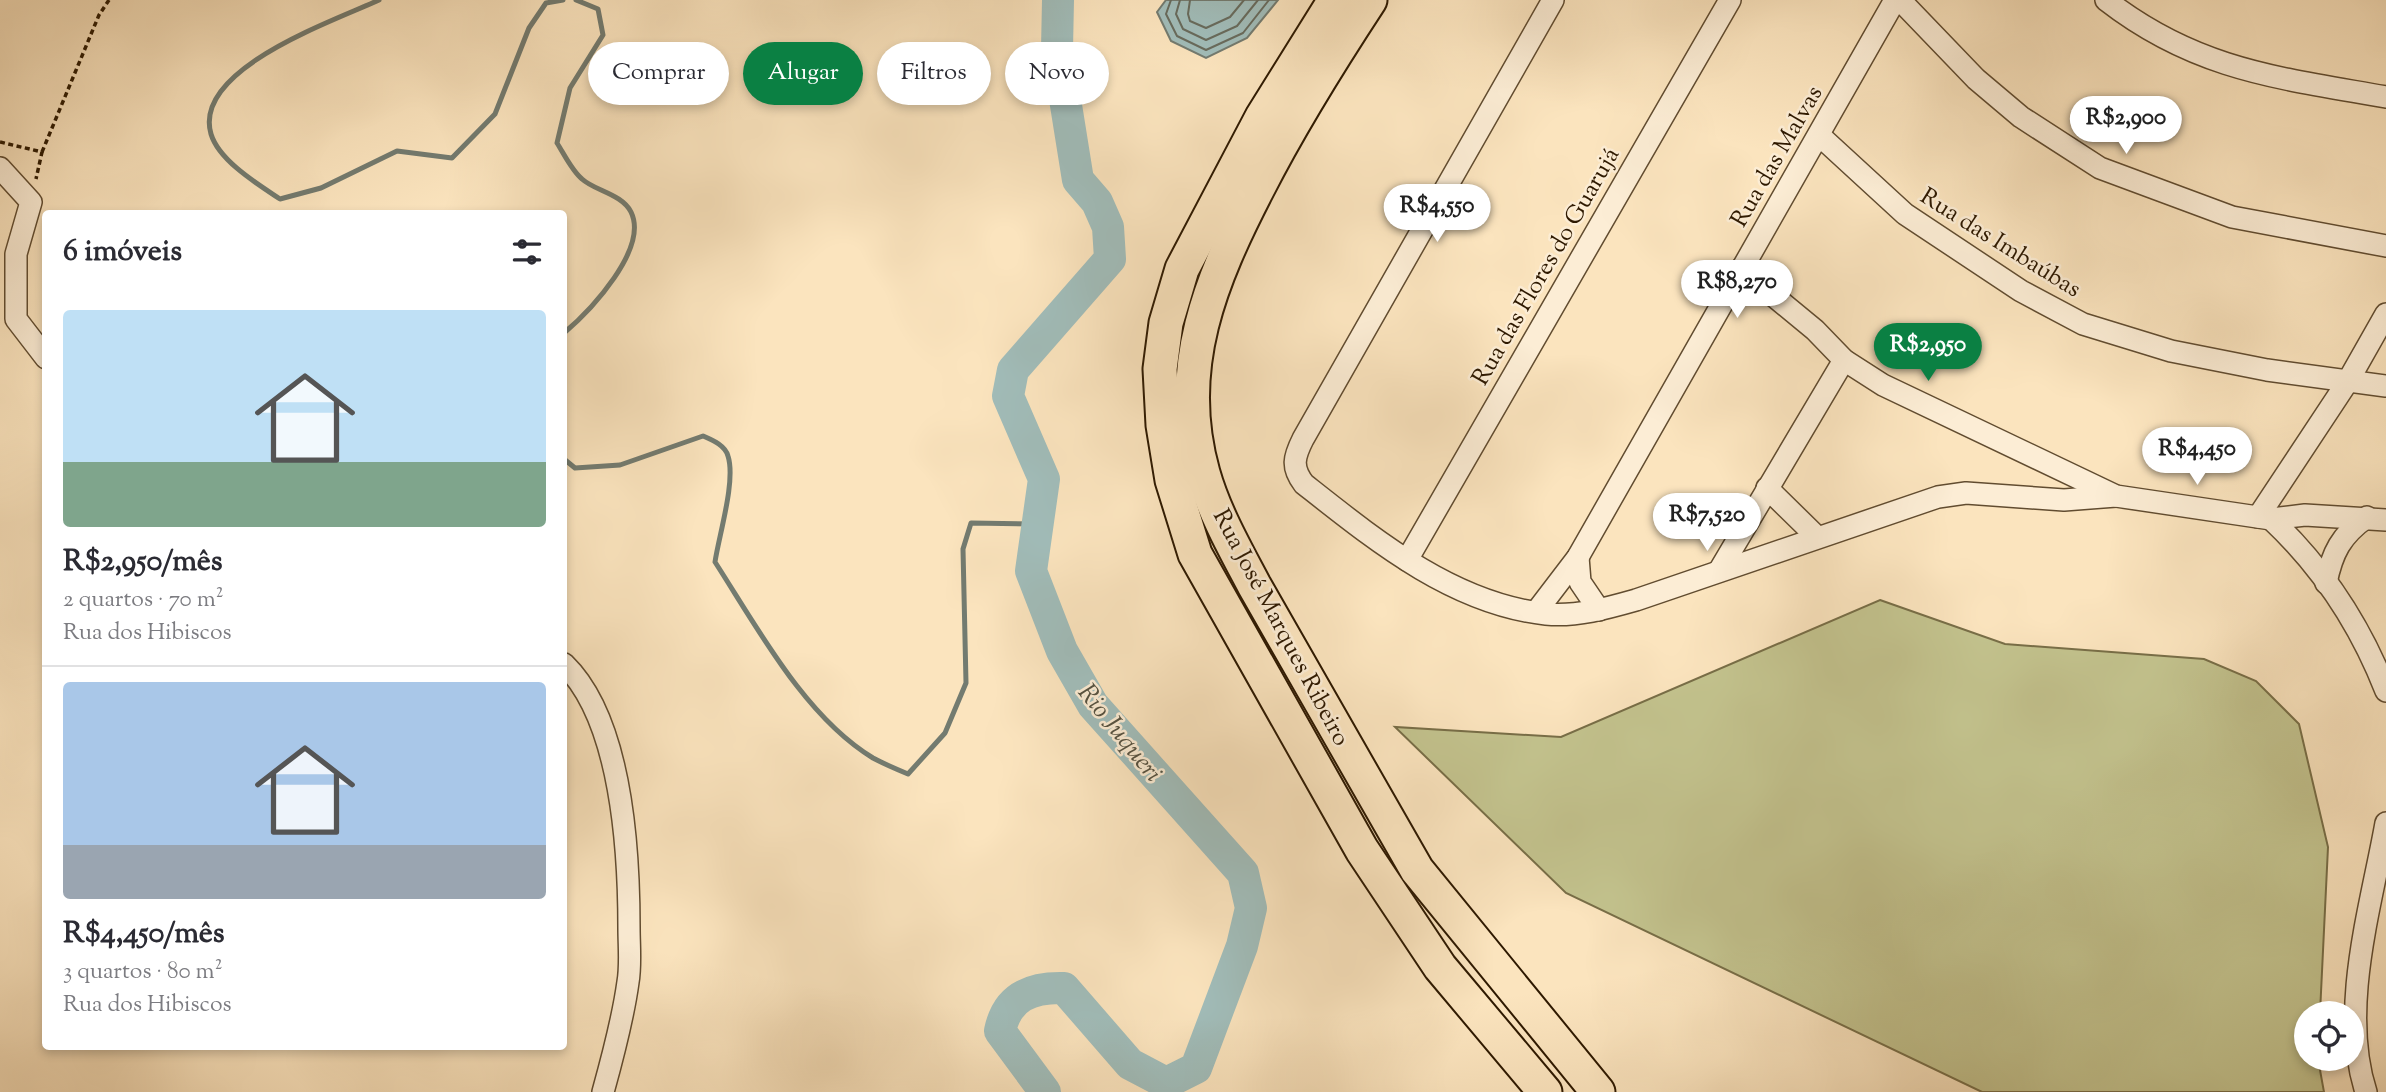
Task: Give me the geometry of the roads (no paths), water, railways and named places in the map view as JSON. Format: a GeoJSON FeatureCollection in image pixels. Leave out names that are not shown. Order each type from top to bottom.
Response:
{"type":"FeatureCollection","features":[{"type":"Feature","properties":{"kind":"main road","name":"Rua José Marques Ribeiro"},"geometry":{"type":"LineString","coordinates":[[1335,0],[1262,117],[1200,229],[1178,279],[1166,323],[1160,369],[1163,425],[1172,480],[1195,554],[1362,850],[1440,967],[1545,1092]]}},
{"type":"Feature","properties":{"kind":"main road","name":"Rua José Marques Ribeiro"},"geometry":{"type":"LineString","coordinates":[[1370,0],[1287,131],[1213,281],[1199,328],[1193,371],[1195,421],[1203,472],[1230,539],[1254,585],[1417,870],[1598,1092]]}},
{"type":"Feature","properties":{"kind":"street"},"geometry":{"type":"LineString","coordinates":[[1553,0],[1295,456],[1294,469],[1304,484],[1407,560],[1460,590],[1490,602],[1548,614],[1600,610],[1918,502],[1966,493],[2064,500],[2116,496],[2265,518],[2305,515],[2376,518]]}},
{"type":"Feature","properties":{"kind":"street","name":"Rua das Flores do Guarujá"},"geometry":{"type":"LineString","coordinates":[[1407,560],[1730,0]]}},
{"type":"Feature","properties":{"kind":"street","name":"Rua das Malvas"},"geometry":{"type":"LineString","coordinates":[[1536,612],[1578,557],[1895,0]]}},
{"type":"Feature","properties":{"kind":"street"},"geometry":{"type":"LineString","coordinates":[[1900,0],[1976,79],[2021,117],[2100,168],[2232,217],[2386,246]]}},
{"type":"Feature","properties":{"kind":"street"},"geometry":{"type":"LineString","coordinates":[[2106,0],[2172,43],[2229,66],[2285,81],[2386,97]]}},
{"type":"Feature","properties":{"kind":"street","name":"Rua das Imbaúbas"},"geometry":{"type":"LineString","coordinates":[[1819,135],[1905,214],[2021,291],[2083,324],[2171,351],[2386,387]]}},
{"type":"Feature","properties":{"kind":"street"},"geometry":{"type":"LineString","coordinates":[[0,168],[31,202],[16,254],[16,319],[42,353]]}},
{"type":"Feature","properties":{"kind":"street"},"geometry":{"type":"LineString","coordinates":[[1741,270],[1815,330],[1844,360],[1883,385],[2116,496]]}},
{"type":"Feature","properties":{"kind":"street"},"geometry":{"type":"LineString","coordinates":[[2265,518],[2386,314]]}},
{"type":"Feature","properties":{"kind":"street"},"geometry":{"type":"LineString","coordinates":[[1719,571],[1844,360]]}},
{"type":"Feature","properties":{"kind":"street"},"geometry":{"type":"LineString","coordinates":[[1767,488],[1817,537]]}},
{"type":"Feature","properties":{"kind":"street"},"geometry":{"type":"LineString","coordinates":[[2265,518],[2326,583],[2367,643],[2386,691]]}},
{"type":"Feature","properties":{"kind":"street"},"geometry":{"type":"LineString","coordinates":[[2326,583],[2336,547],[2347,532],[2376,518]]}},
{"type":"Feature","properties":{"kind":"street"},"geometry":{"type":"LineString","coordinates":[[1578,557],[1580,582],[1600,610]]}},
{"type":"Feature","properties":{"kind":"street"},"geometry":{"type":"LineString","coordinates":[[567,668],[580,683],[599,717],[610,755],[629,859],[629,980],[603,1092]]}},
{"type":"Feature","properties":{"kind":"street"},"geometry":{"type":"LineString","coordinates":[[2366,1092],[2356,1051],[2354,1014],[2386,823]]}},
{"type":"Feature","properties":{"kind":"water"},"geometry":{"type":"Polygon","coordinates":[[[1166,0],[1278,0],[1247,38],[1206,58],[1171,41],[1157,12],[1166,0]]]}},
{"type":"Feature","properties":{"kind":"waterway"},"geometry":{"type":"LineString","coordinates":[[379,0],[271,50],[244,69],[223,89],[211,110],[211,134],[222,154],[261,187],[280,199],[321,188],[397,151],[452,158],[495,114],[529,28],[546,3],[563,0]]}},
{"type":"Feature","properties":{"kind":"waterway"},"geometry":{"type":"LineString","coordinates":[[567,330],[588,310],[614,278],[625,261],[632,243],[634,227],[627,206],[578,176],[557,143],[570,88],[603,35],[598,9],[576,0]]}},
{"type":"Feature","properties":{"kind":"waterway","name":"Rio Juqueri"},"geometry":{"type":"LineString","coordinates":[[1045,1092],[1000,1031],[1003,1019],[1015,1002],[1031,992],[1064,988],[1130,1064],[1166,1083],[1196,1068],[1242,946],[1251,908],[1243,873],[1093,705],[1062,651],[1031,571],[1044,479],[1008,396],[1013,370],[1110,259],[1108,227],[1097,202],[1078,180],[1057,49],[1058,0]]}},
{"type":"Feature","properties":{"kind":"waterway"},"geometry":{"type":"LineString","coordinates":[[567,461],[575,468],[620,465],[703,436],[721,446],[728,456],[730,479],[715,562],[784,669],[804,695],[848,740],[873,758],[908,774],[945,733],[966,683],[963,549],[971,523],[1036,524]]}}]}
